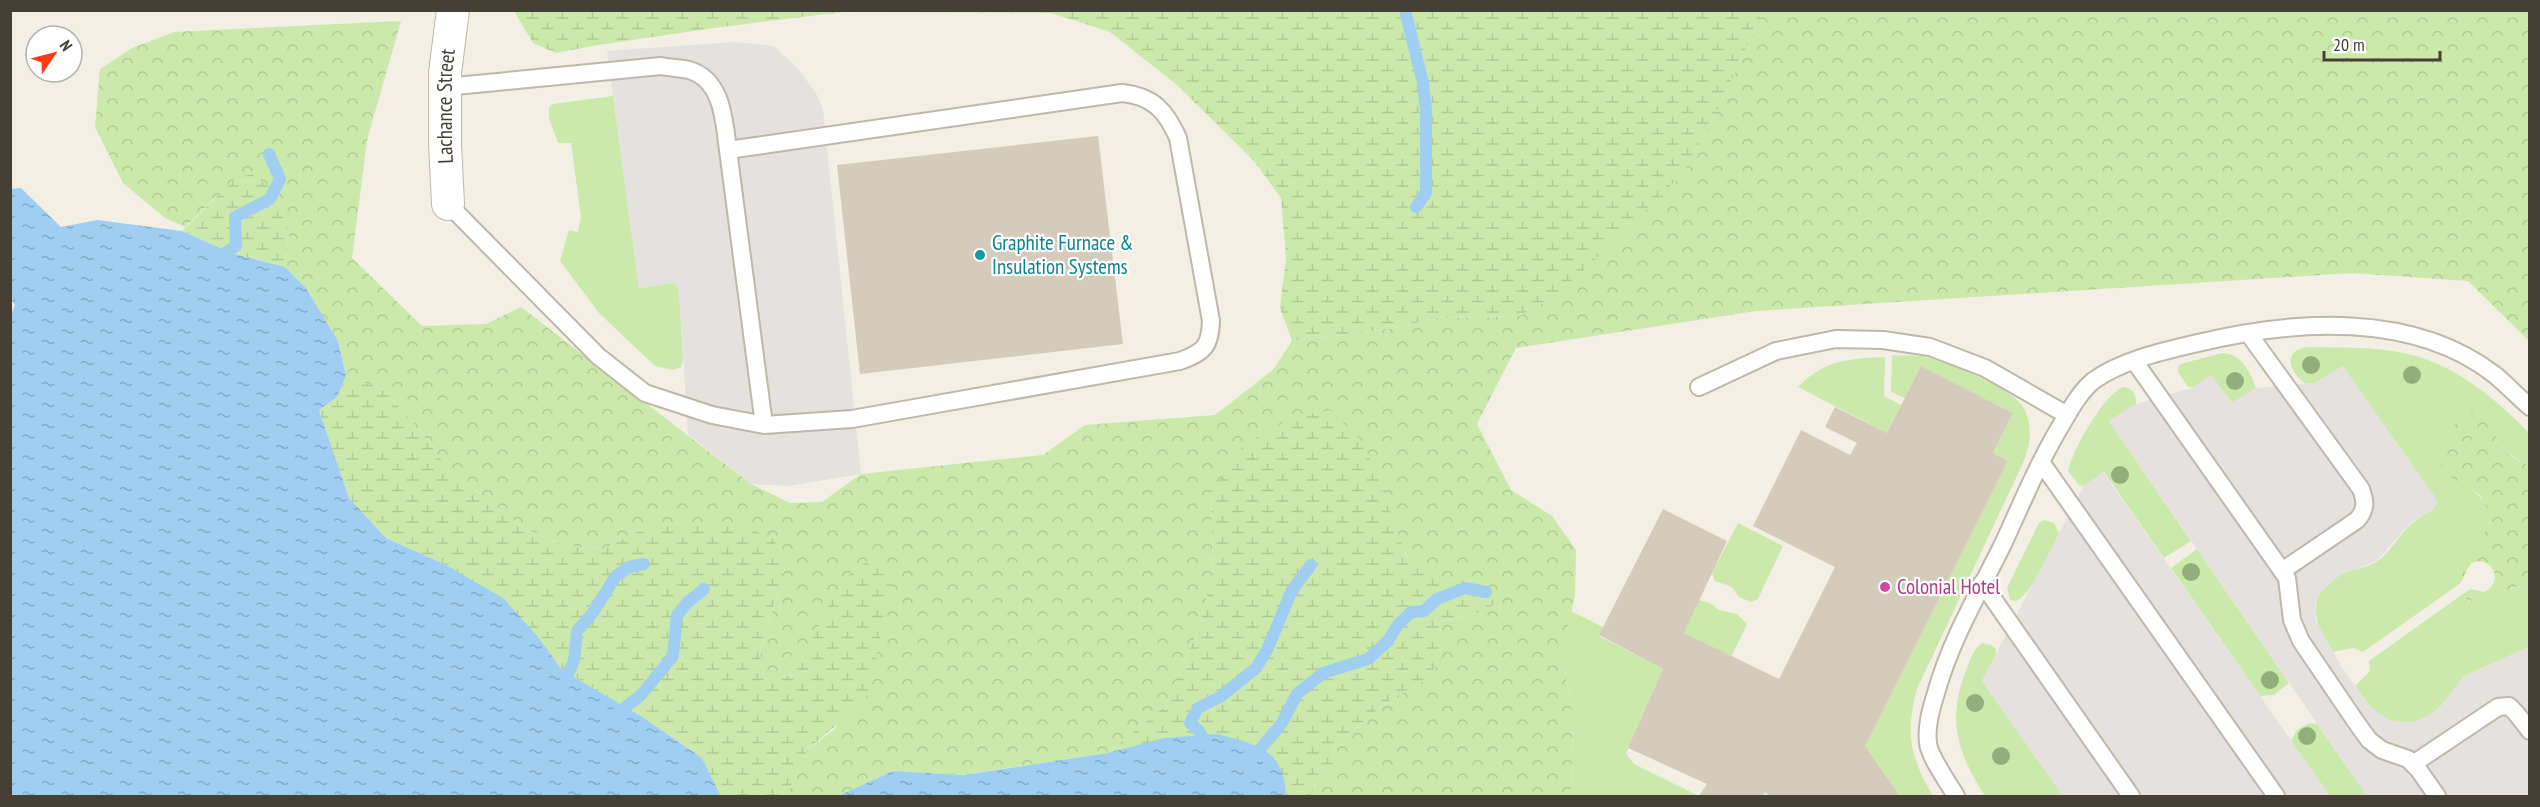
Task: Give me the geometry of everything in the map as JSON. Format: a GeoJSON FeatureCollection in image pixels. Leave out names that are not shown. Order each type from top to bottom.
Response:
{"type":"FeatureCollection","features":[{"type":"Feature","properties":{"kind":"street","name":"Lachance Street"},"geometry":{"type":"LineString","coordinates":[[448,204],[445,87],[453,10]]}},
{"type":"Feature","properties":{"kind":"lane"},"geometry":{"type":"LineString","coordinates":[[445,87],[661,66],[691,70],[711,84],[723,108],[764,425]]}},
{"type":"Feature","properties":{"kind":"lane"},"geometry":{"type":"LineString","coordinates":[[448,204],[598,356],[645,393],[711,415],[764,425],[852,419],[1180,361],[1201,353],[1210,337],[1211,321],[1178,138],[1169,118],[1156,105],[1139,95],[1122,93],[728,150]]}},
{"type":"Feature","properties":{"kind":"lane"},"geometry":{"type":"LineString","coordinates":[[1956,796],[1928,745],[1929,717],[1947,659],[1963,620],[2041,462],[2078,397],[2092,382],[2108,372],[2175,348],[2248,333],[2311,325],[2348,326],[2385,330],[2421,339],[2455,352],[2494,375],[2529,407]]}},
{"type":"Feature","properties":{"kind":"lane"},"geometry":{"type":"LineString","coordinates":[[2248,333],[2361,489],[2364,498],[2363,513],[2357,520],[2282,571]]}},
{"type":"Feature","properties":{"kind":"lane"},"geometry":{"type":"LineString","coordinates":[[1699,387],[1776,351],[1836,339],[1883,340],[1930,347],[1984,368],[2067,415]]}},
{"type":"Feature","properties":{"kind":"lane"},"geometry":{"type":"LineString","coordinates":[[2135,362],[2287,578],[2292,620],[2306,649],[2369,740],[2382,750],[2398,754],[2413,764],[2437,796]]}},
{"type":"Feature","properties":{"kind":"lane"},"geometry":{"type":"LineString","coordinates":[[2041,462],[2276,796]]}},
{"type":"Feature","properties":{"kind":"lane"},"geometry":{"type":"LineString","coordinates":[[1982,583],[2131,796]]}},
{"type":"Feature","properties":{"kind":"lane"},"geometry":{"type":"LineString","coordinates":[[2413,764],[2498,707],[2509,706],[2529,731]]}},
{"type":"Feature","properties":{"kind":"green space"},"geometry":{"type":"Polygon","coordinates":[[[1763,10],[1719,107],[1682,174],[1626,231],[1554,297],[1519,316],[1436,318],[1394,328],[1292,341],[1280,308],[1286,258],[1281,198],[1254,161],[1177,85],[1110,32],[1051,13],[843,12],[714,28],[556,53],[533,43],[514,11],[1763,10]]]}},
{"type":"Feature","properties":{"kind":"green space"},"geometry":{"type":"Polygon","coordinates":[[[1763,11],[2529,11],[2529,341],[2468,281],[2352,273],[1756,311],[1516,348],[1477,424],[1511,490],[1552,516],[1576,550],[1575,596],[1562,654],[1573,718],[1571,796],[1311,796],[1315,782],[1330,771],[1336,745],[1385,703],[1426,679],[1442,639],[1438,622],[1478,613],[1477,581],[1448,581],[1427,576],[1406,555],[1396,533],[1382,488],[1211,493],[1213,573],[1198,630],[1166,705],[1108,753],[962,775],[893,771],[838,796],[790,796],[790,788],[807,750],[835,729],[875,557],[853,570],[794,675],[763,679],[760,651],[787,561],[706,525],[672,523],[649,526],[603,549],[564,546],[520,526],[448,468],[410,419],[383,390],[346,376],[338,341],[306,288],[285,267],[289,232],[215,198],[185,227],[165,218],[123,183],[95,127],[100,69],[132,48],[174,32],[401,21],[367,140],[352,258],[422,326],[486,324],[521,307],[751,484],[790,503],[822,502],[861,474],[1043,455],[1085,425],[1215,415],[1273,370],[1292,341],[1394,328],[1436,318],[1519,316],[1554,297],[1682,174],[1719,107],[1763,11]]]}},
{"type":"Feature","properties":{"kind":"green space"},"geometry":{"type":"Polygon","coordinates":[[[613,96],[639,288],[669,283],[676,284],[679,291],[683,360],[681,367],[673,370],[655,366],[599,313],[560,261],[569,230],[578,232],[581,217],[571,143],[558,143],[549,118],[549,107],[553,104],[613,96]]]}},
{"type":"Feature","properties":{"kind":"green space"},"geometry":{"type":"Polygon","coordinates":[[[252,174],[272,189],[289,232],[285,267],[231,253],[182,231],[236,178],[252,174]]]}},
{"type":"Feature","properties":{"kind":"green space"},"geometry":{"type":"Polygon","coordinates":[[[2307,347],[2383,350],[2426,359],[2443,366],[2474,385],[2529,433],[2529,467],[2506,451],[2487,422],[2451,477],[2477,494],[2484,502],[2490,518],[2482,539],[2457,562],[2458,585],[2363,652],[2353,648],[2332,652],[2325,642],[2317,620],[2316,609],[2322,590],[2330,581],[2342,574],[2378,561],[2409,526],[2424,515],[2343,366],[2315,383],[2306,384],[2295,374],[2291,357],[2299,349],[2307,347]]]}},
{"type":"Feature","properties":{"kind":"green space"},"geometry":{"type":"Polygon","coordinates":[[[2222,353],[2240,360],[2248,370],[2256,388],[2232,403],[2211,375],[2194,387],[2188,387],[2178,372],[2179,365],[2222,353]]]}},
{"type":"Feature","properties":{"kind":"green space"},"geometry":{"type":"Polygon","coordinates":[[[1892,355],[1931,358],[1994,384],[2019,401],[2025,410],[2030,430],[2023,463],[1917,689],[1911,719],[1912,745],[1919,769],[1933,796],[1900,796],[1865,746],[2008,461],[1993,453],[2013,413],[1921,366],[1905,398],[1891,392],[1892,355]]]}},
{"type":"Feature","properties":{"kind":"green space"},"geometry":{"type":"Polygon","coordinates":[[[1885,357],[1884,396],[1901,405],[1887,433],[1798,387],[1818,371],[1838,362],[1885,357]]]}},
{"type":"Feature","properties":{"kind":"green space"},"geometry":{"type":"Polygon","coordinates":[[[346,376],[383,390],[410,419],[448,468],[520,526],[564,546],[603,549],[649,526],[672,523],[744,526],[773,539],[787,561],[760,651],[763,679],[794,675],[834,595],[853,570],[875,557],[892,577],[877,655],[865,701],[807,750],[790,788],[790,796],[721,796],[702,758],[641,716],[562,670],[539,638],[446,565],[386,538],[349,498],[319,410],[337,397],[346,376]]]}},
{"type":"Feature","properties":{"kind":"green space"},"geometry":{"type":"Polygon","coordinates":[[[2123,387],[2133,392],[2136,404],[2109,421],[2191,541],[2164,558],[2104,472],[2084,486],[2079,485],[2068,471],[2090,424],[2115,392],[2123,387]]]}},
{"type":"Feature","properties":{"kind":"green space"},"geometry":{"type":"Polygon","coordinates":[[[1330,410],[1362,441],[1382,488],[1405,554],[1422,573],[1448,581],[1477,581],[1495,594],[1493,605],[1478,613],[1438,622],[1442,639],[1442,658],[1426,679],[1385,703],[1336,745],[1330,771],[1315,782],[1311,796],[1147,796],[1108,753],[1166,705],[1198,630],[1213,573],[1211,493],[1244,445],[1293,417],[1330,410]]]}},
{"type":"Feature","properties":{"kind":"green space"},"geometry":{"type":"Polygon","coordinates":[[[2473,412],[2484,418],[2508,453],[2530,467],[2529,587],[2510,589],[2481,602],[2460,596],[2470,589],[2484,592],[2490,588],[2495,577],[2491,567],[2480,561],[2473,562],[2458,585],[2457,562],[2481,540],[2490,522],[2487,508],[2480,495],[2451,477],[2437,460],[2441,445],[2449,431],[2459,420],[2473,412]]]}},
{"type":"Feature","properties":{"kind":"green space"},"geometry":{"type":"Polygon","coordinates":[[[2044,520],[2054,523],[2059,534],[2041,571],[2029,589],[2016,601],[2010,600],[2007,588],[2039,523],[2044,520]]]}},
{"type":"Feature","properties":{"kind":"green space"},"geometry":{"type":"Polygon","coordinates":[[[1738,523],[1783,546],[1758,599],[1751,602],[1739,597],[1732,587],[1715,581],[1712,573],[1738,523]]]}},
{"type":"Feature","properties":{"kind":"green space"},"geometry":{"type":"Polygon","coordinates":[[[2197,549],[2289,683],[2274,695],[2260,696],[2171,568],[2197,549]]]}},
{"type":"Feature","properties":{"kind":"green space"},"geometry":{"type":"Polygon","coordinates":[[[2529,587],[2529,647],[2464,676],[2441,706],[2428,716],[2412,723],[2388,720],[2370,706],[2355,686],[2370,671],[2369,661],[2460,596],[2470,601],[2529,587]]]}},
{"type":"Feature","properties":{"kind":"green space"},"geometry":{"type":"Polygon","coordinates":[[[1699,600],[1710,603],[1719,610],[1737,614],[1747,624],[1731,657],[1684,633],[1699,600]]]}},
{"type":"Feature","properties":{"kind":"green space"},"geometry":{"type":"Polygon","coordinates":[[[1571,611],[1603,627],[1599,636],[1663,669],[1626,754],[1634,764],[1699,796],[1571,796],[1573,718],[1562,654],[1571,611]]]}},
{"type":"Feature","properties":{"kind":"green space"},"geometry":{"type":"Polygon","coordinates":[[[1982,643],[1991,645],[1996,649],[1996,654],[1982,681],[2063,796],[1985,796],[1968,765],[1958,736],[1957,706],[1970,659],[1982,643]]]}},
{"type":"Feature","properties":{"kind":"green space"},"geometry":{"type":"Polygon","coordinates":[[[2309,723],[2317,724],[2367,796],[2330,796],[2291,741],[2297,730],[2309,723]]]}},
{"type":"Feature","properties":{"kind":"shaded area"},"geometry":{"type":"Polygon","coordinates":[[[736,42],[774,46],[799,70],[817,95],[823,109],[861,474],[788,486],[751,484],[688,434],[679,291],[676,284],[669,283],[639,289],[607,51],[736,42]]]}},
{"type":"Feature","properties":{"kind":"shaded area"},"geometry":{"type":"Polygon","coordinates":[[[2343,366],[2435,497],[2437,504],[2433,510],[2412,522],[2377,561],[2340,575],[2321,592],[2315,605],[2316,621],[2344,671],[2370,706],[2388,720],[2412,723],[2428,716],[2441,706],[2464,676],[2529,647],[2529,796],[2367,796],[2109,421],[2136,404],[2194,387],[2211,375],[2232,403],[2256,388],[2315,383],[2343,366]]]}},
{"type":"Feature","properties":{"kind":"shaded area"},"geometry":{"type":"Polygon","coordinates":[[[2103,472],[2330,796],[2063,796],[1982,681],[2084,486],[2103,472]]]}},
{"type":"Feature","properties":{"kind":"water"},"geometry":{"type":"Polygon","coordinates":[[[21,188],[61,227],[97,220],[182,231],[231,253],[285,267],[306,288],[338,341],[346,376],[337,397],[319,410],[349,498],[386,538],[446,565],[503,598],[539,638],[562,670],[641,716],[702,758],[721,796],[11,796],[10,317],[15,305],[10,298],[10,189],[21,188]]]}},
{"type":"Feature","properties":{"kind":"water"},"geometry":{"type":"Polygon","coordinates":[[[1217,734],[1266,751],[1280,768],[1286,796],[838,796],[893,771],[963,775],[1108,753],[1164,738],[1217,734]]]}},
{"type":"Feature","properties":{"kind":"building","name":"Graphite Furnace & Insulation Systems"},"geometry":{"type":"Polygon","coordinates":[[[1098,136],[1123,344],[860,374],[837,165],[1098,136]]]}},
{"type":"Feature","properties":{"kind":"building","name":"Colonial Hotel"},"geometry":{"type":"Polygon","coordinates":[[[1921,366],[2013,413],[1993,453],[2008,461],[1865,746],[1900,796],[1769,796],[1765,792],[1763,796],[1699,796],[1707,784],[1628,748],[1663,669],[1599,635],[1663,509],[1727,541],[1684,633],[1779,679],[1835,567],[1753,526],[1801,430],[1850,455],[1857,443],[1825,427],[1835,407],[1887,433],[1921,366]]]}},
{"type":"Feature","properties":{"kind":"waterway"},"geometry":{"type":"LineString","coordinates":[[1405,10],[1423,83],[1426,110],[1426,193],[1416,207]]}},
{"type":"Feature","properties":{"kind":"waterway"},"geometry":{"type":"LineString","coordinates":[[214,260],[236,246],[235,217],[270,199],[280,179],[269,154]]}},
{"type":"Feature","properties":{"kind":"waterway"},"geometry":{"type":"LineString","coordinates":[[563,687],[574,660],[577,631],[592,614],[616,576],[629,567],[644,564]]}},
{"type":"Feature","properties":{"kind":"waterway"},"geometry":{"type":"LineString","coordinates":[[1210,749],[1198,730],[1190,723],[1198,708],[1220,697],[1256,668],[1268,648],[1292,590],[1311,565]]}},
{"type":"Feature","properties":{"kind":"waterway"},"geometry":{"type":"LineString","coordinates":[[1251,760],[1282,723],[1297,694],[1323,673],[1368,659],[1388,641],[1397,626],[1411,612],[1424,611],[1437,599],[1465,588],[1486,592]]}},
{"type":"Feature","properties":{"kind":"waterway"},"geometry":{"type":"LineString","coordinates":[[614,716],[641,695],[673,656],[677,615],[704,589]]}},
{"type":"Feature","properties":{"kind":"place","name":"Graphite Furnace & Insulation Systems"},"geometry":{"type":"Point","coordinates":[980,255]}},
{"type":"Feature","properties":{"kind":"place","name":"Colonial Hotel"},"geometry":{"type":"Point","coordinates":[1885,587]}}]}
